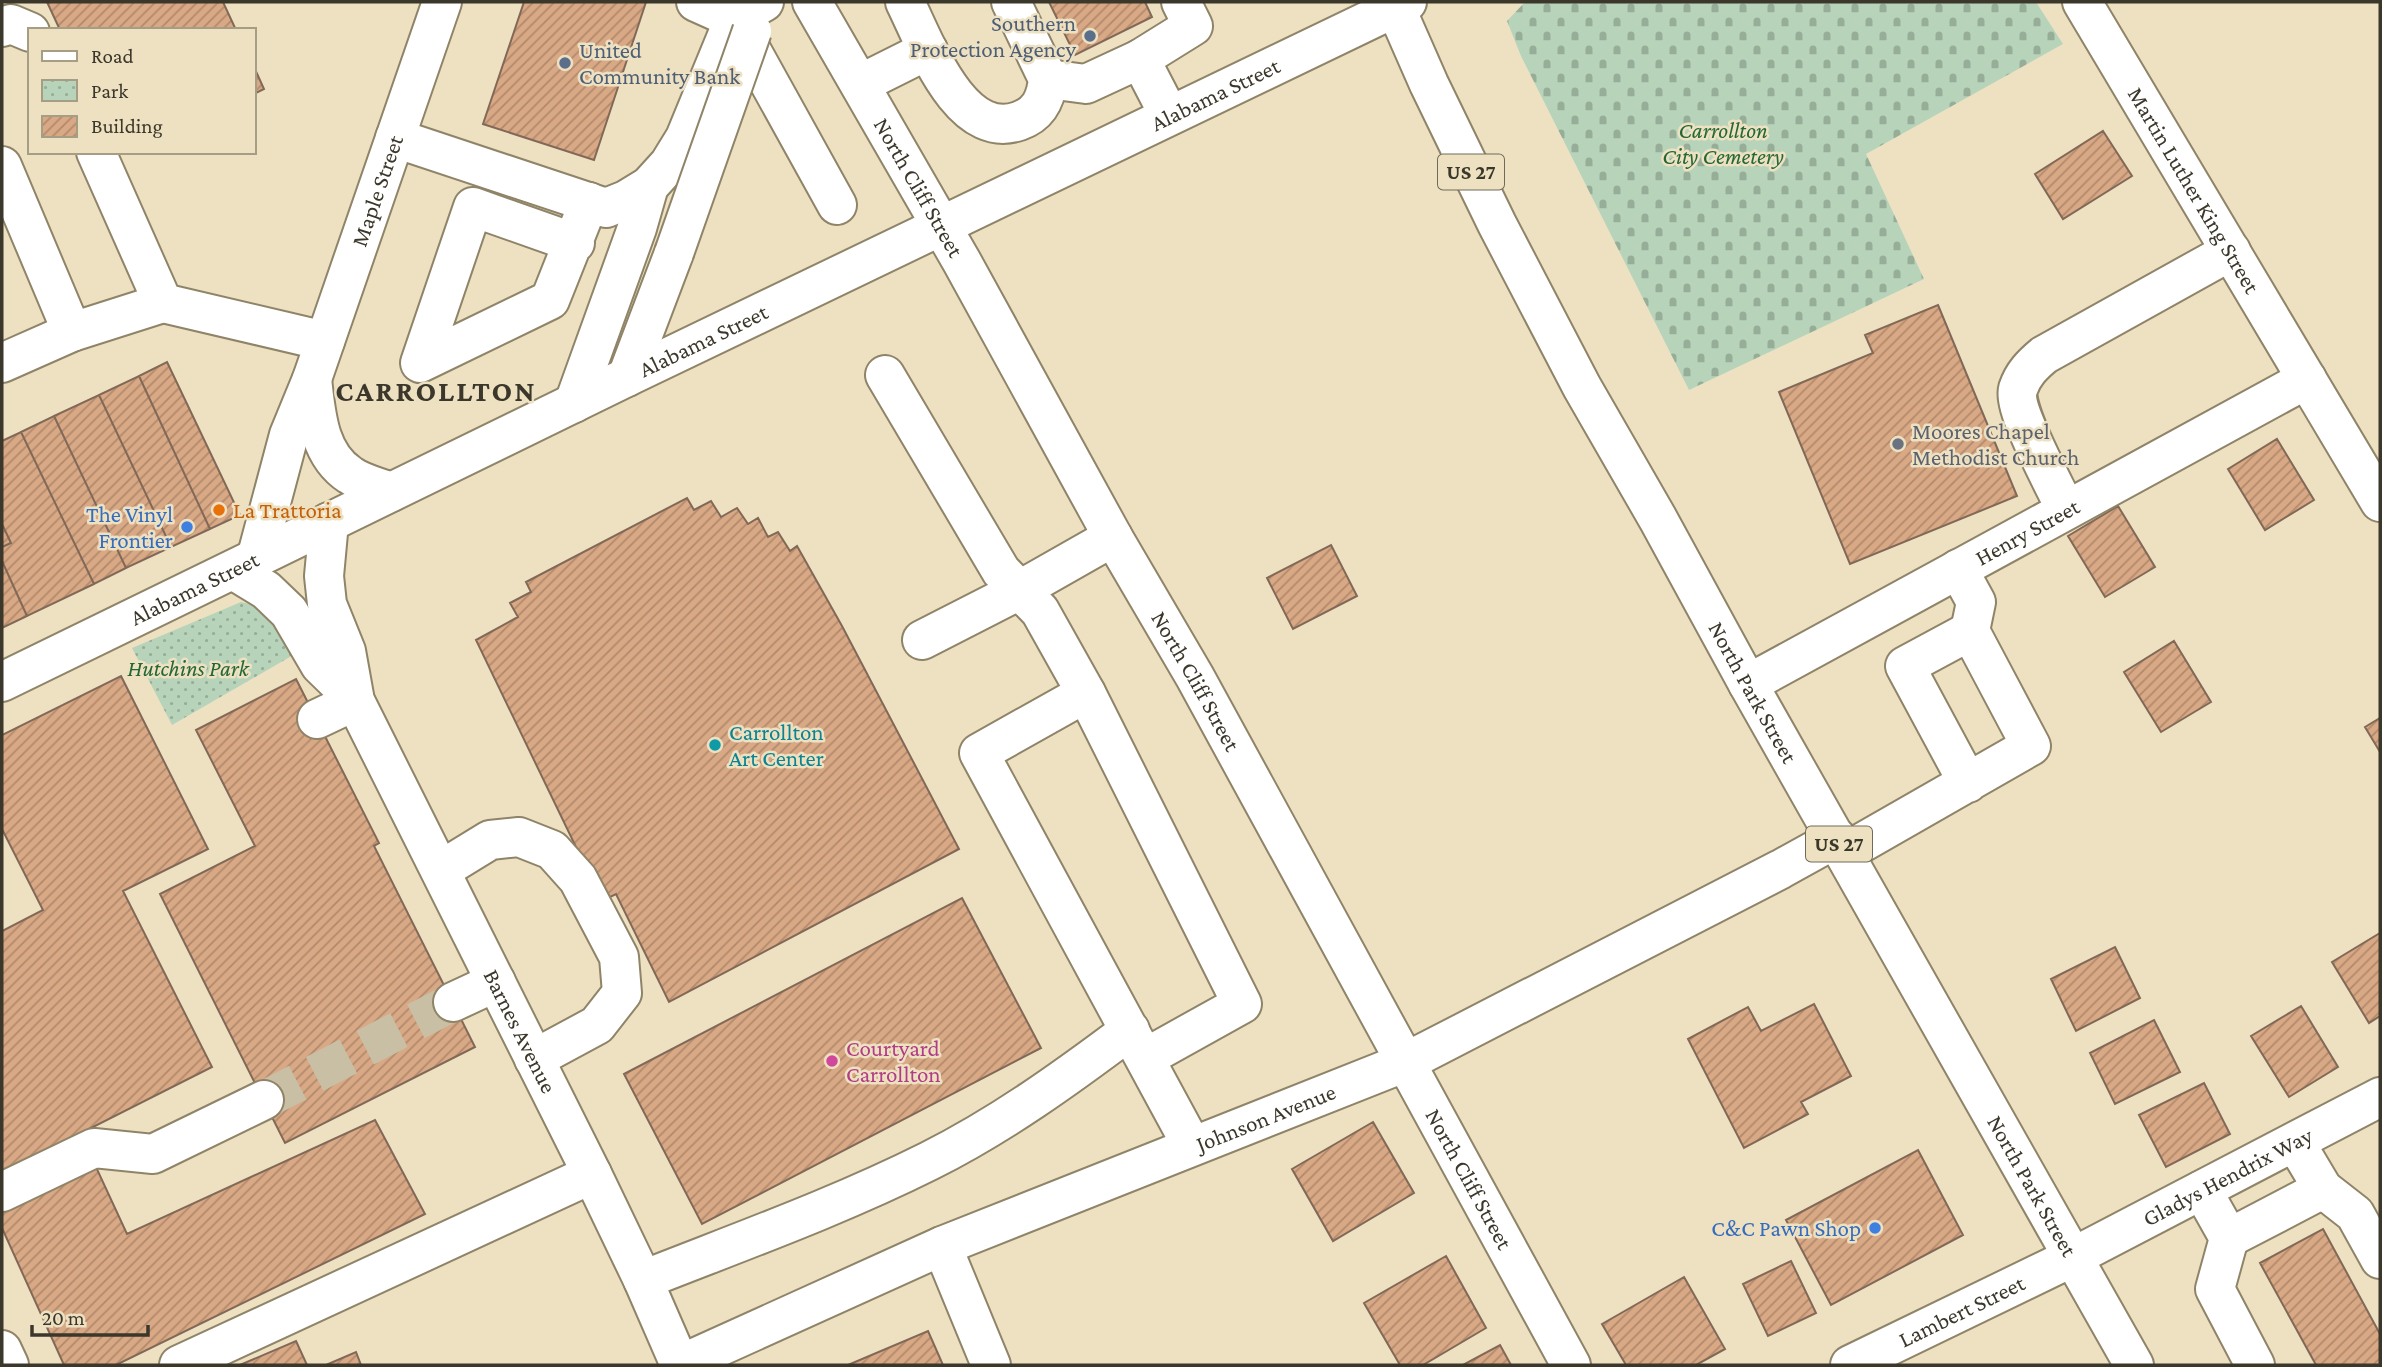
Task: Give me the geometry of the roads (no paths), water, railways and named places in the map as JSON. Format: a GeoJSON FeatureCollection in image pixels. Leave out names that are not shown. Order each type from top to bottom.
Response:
{"type":"FeatureCollection","features":[{"type":"Feature","properties":{"kind":"street","name":"Maple Street"},"geometry":{"type":"LineString","coordinates":[[244,565],[289,435],[312,380],[442,2]]}},
{"type":"Feature","properties":{"kind":"street"},"geometry":{"type":"LineString","coordinates":[[696,2],[750,17],[836,205]]}},
{"type":"Feature","properties":{"kind":"street","name":"North Cliff Street"},"geometry":{"type":"LineString","coordinates":[[812,2],[1195,677],[1571,1365]]}},
{"type":"Feature","properties":{"kind":"street"},"geometry":{"type":"LineString","coordinates":[[905,2],[946,83],[960,102],[987,121],[1009,124],[1026,118],[1041,106],[1048,79],[1011,2]]}},
{"type":"Feature","properties":{"kind":"street"},"geometry":{"type":"LineString","coordinates":[[1048,79],[1086,84],[1140,59],[1193,26],[1181,2]]}},
{"type":"Feature","properties":{"kind":"street","name":"Martin Luther King Street"},"geometry":{"type":"LineString","coordinates":[[2082,2],[2380,502]]}},
{"type":"Feature","properties":{"kind":"street","name":"Alabama Street"},"geometry":{"type":"LineString","coordinates":[[2,682],[1399,4]]}},
{"type":"Feature","properties":{"kind":"street","name":"North Park Street"},"geometry":{"type":"LineString","coordinates":[[1399,4],[1429,84],[1547,321],[1748,684],[2134,1365]]}},
{"type":"Feature","properties":{"kind":"street"},"geometry":{"type":"LineString","coordinates":[[395,138],[606,208],[649,186],[669,164],[750,17]]}},
{"type":"Feature","properties":{"kind":"street"},"geometry":{"type":"LineString","coordinates":[[627,377],[674,253],[750,17]]}},
{"type":"Feature","properties":{"kind":"street"},"geometry":{"type":"LineString","coordinates":[[2,27],[11,23],[28,31]]}},
{"type":"Feature","properties":{"kind":"street"},"geometry":{"type":"LineString","coordinates":[[860,84],[928,50]]}},
{"type":"Feature","properties":{"kind":"street"},"geometry":{"type":"LineString","coordinates":[[1140,59],[1169,115]]}},
{"type":"Feature","properties":{"kind":"street"},"geometry":{"type":"LineString","coordinates":[[97,154],[163,303]]}},
{"type":"Feature","properties":{"kind":"street"},"geometry":{"type":"LineString","coordinates":[[2,166],[72,332]]}},
{"type":"Feature","properties":{"kind":"street"},"geometry":{"type":"LineString","coordinates":[[574,403],[637,228],[649,186]]}},
{"type":"Feature","properties":{"kind":"street"},"geometry":{"type":"LineString","coordinates":[[575,243],[589,202]]}},
{"type":"Feature","properties":{"kind":"street"},"geometry":{"type":"LineString","coordinates":[[2066,510],[2020,412],[2017,392],[2027,370],[2044,355],[2231,251]]}},
{"type":"Feature","properties":{"kind":"street"},"geometry":{"type":"LineString","coordinates":[[2,363],[72,332],[163,303],[325,341]]}},
{"type":"Feature","properties":{"kind":"street"},"geometry":{"type":"LineString","coordinates":[[643,1280],[831,1206],[930,1160],[1010,1115],[1071,1074],[1137,1044],[1242,1004],[1086,693],[1040,611],[1001,571],[885,375]]}},
{"type":"Feature","properties":{"kind":"street","name":"Henry Street"},"geometry":{"type":"LineString","coordinates":[[1748,684],[2307,379]]}},
{"type":"Feature","properties":{"kind":"street"},"geometry":{"type":"LineString","coordinates":[[312,380],[317,426],[330,455],[349,475],[391,492]]}},
{"type":"Feature","properties":{"kind":"street"},"geometry":{"type":"LineString","coordinates":[[329,522],[324,576],[327,604],[346,651],[355,700]]}},
{"type":"Feature","properties":{"kind":"street"},"geometry":{"type":"LineString","coordinates":[[922,640],[1018,591],[1114,537]]}},
{"type":"Feature","properties":{"kind":"street"},"geometry":{"type":"LineString","coordinates":[[244,565],[289,612],[320,665],[355,700]]}},
{"type":"Feature","properties":{"kind":"street"},"geometry":{"type":"LineString","coordinates":[[1958,569],[1976,603],[1970,631],[1905,666],[1968,783]]}},
{"type":"Feature","properties":{"kind":"street"},"geometry":{"type":"LineString","coordinates":[[1887,607],[1916,660]]}},
{"type":"Feature","properties":{"kind":"street","name":"Johnson Avenue"},"geometry":{"type":"LineString","coordinates":[[680,1365],[942,1246],[1406,1062],[1782,869],[1841,846],[1968,783],[2031,746],[1970,631]]}},
{"type":"Feature","properties":{"kind":"street"},"geometry":{"type":"LineString","coordinates":[[1086,693],[979,753],[1192,1146]]}},
{"type":"Feature","properties":{"kind":"street"},"geometry":{"type":"LineString","coordinates":[[317,719],[355,700]]}},
{"type":"Feature","properties":{"kind":"street","name":"Barnes Avenue"},"geometry":{"type":"LineString","coordinates":[[355,700],[592,1174],[680,1365]]}},
{"type":"Feature","properties":{"kind":"street"},"geometry":{"type":"LineString","coordinates":[[441,870],[490,839],[519,837],[552,850],[578,879],[620,957],[622,993],[597,1025],[534,1059]]}},
{"type":"Feature","properties":{"kind":"street"},"geometry":{"type":"LineString","coordinates":[[453,1002],[496,982]]}},
{"type":"Feature","properties":{"kind":"street","name":"Gladys Hendrix Way"},"geometry":{"type":"LineString","coordinates":[[2073,1257],[2380,1097]]}},
{"type":"Feature","properties":{"kind":"street"},"geometry":{"type":"LineString","coordinates":[[2,1192],[94,1148],[152,1154],[264,1100]]}},
{"type":"Feature","properties":{"kind":"street"},"geometry":{"type":"LineString","coordinates":[[2295,1142],[2323,1189],[2355,1214],[2380,1259]]}},
{"type":"Feature","properties":{"kind":"street"},"geometry":{"type":"LineString","coordinates":[[179,1365],[592,1174]]}},
{"type":"Feature","properties":{"kind":"street"},"geometry":{"type":"LineString","coordinates":[[2229,1238],[2323,1189]]}},
{"type":"Feature","properties":{"kind":"street"},"geometry":{"type":"LineString","coordinates":[[2202,1190],[2229,1238],[2215,1289],[2255,1365]]}},
{"type":"Feature","properties":{"kind":"street"},"geometry":{"type":"LineString","coordinates":[[942,1246],[991,1365]]}},
{"type":"Feature","properties":{"kind":"street","name":"Lambert Street"},"geometry":{"type":"LineString","coordinates":[[1850,1365],[2073,1257]]}},
{"type":"Feature","properties":{"kind":"tunnel"},"geometry":{"type":"LineString","coordinates":[[264,1100],[453,1002]]}},
{"type":"Feature","properties":{"kind":"place","name":"Southern Protection Agency"},"geometry":{"type":"Point","coordinates":[1090,36]}},
{"type":"Feature","properties":{"kind":"place","name":"United Community Bank"},"geometry":{"type":"Point","coordinates":[565,63]}},
{"type":"Feature","properties":{"kind":"place","name":"Moores Chapel Methodist Church"},"geometry":{"type":"Point","coordinates":[1898,444]}},
{"type":"Feature","properties":{"kind":"place","name":"La Trattoria"},"geometry":{"type":"Point","coordinates":[219,510]}},
{"type":"Feature","properties":{"kind":"place","name":"The Vinyl Frontier"},"geometry":{"type":"Point","coordinates":[187,527]}},
{"type":"Feature","properties":{"kind":"place","name":"Carrollton Art Center"},"geometry":{"type":"Point","coordinates":[715,745]}},
{"type":"Feature","properties":{"kind":"place","name":"Courtyard Carrollton"},"geometry":{"type":"Point","coordinates":[832,1061]}},
{"type":"Feature","properties":{"kind":"place","name":"C&C Pawn Shop"},"geometry":{"type":"Point","coordinates":[1875,1228]}},
{"type":"Feature","properties":{"kind":"district","name":"CARROLLTON"},"geometry":{"type":"Point","coordinates":[436,391]}},
{"type":"Feature","properties":{"kind":"park label","name":"Carrollton City Cemetery"},"geometry":{"type":"Point","coordinates":[1723,143]}},
{"type":"Feature","properties":{"kind":"park label","name":"Hutchins Park"},"geometry":{"type":"Point","coordinates":[188,668]}}]}
